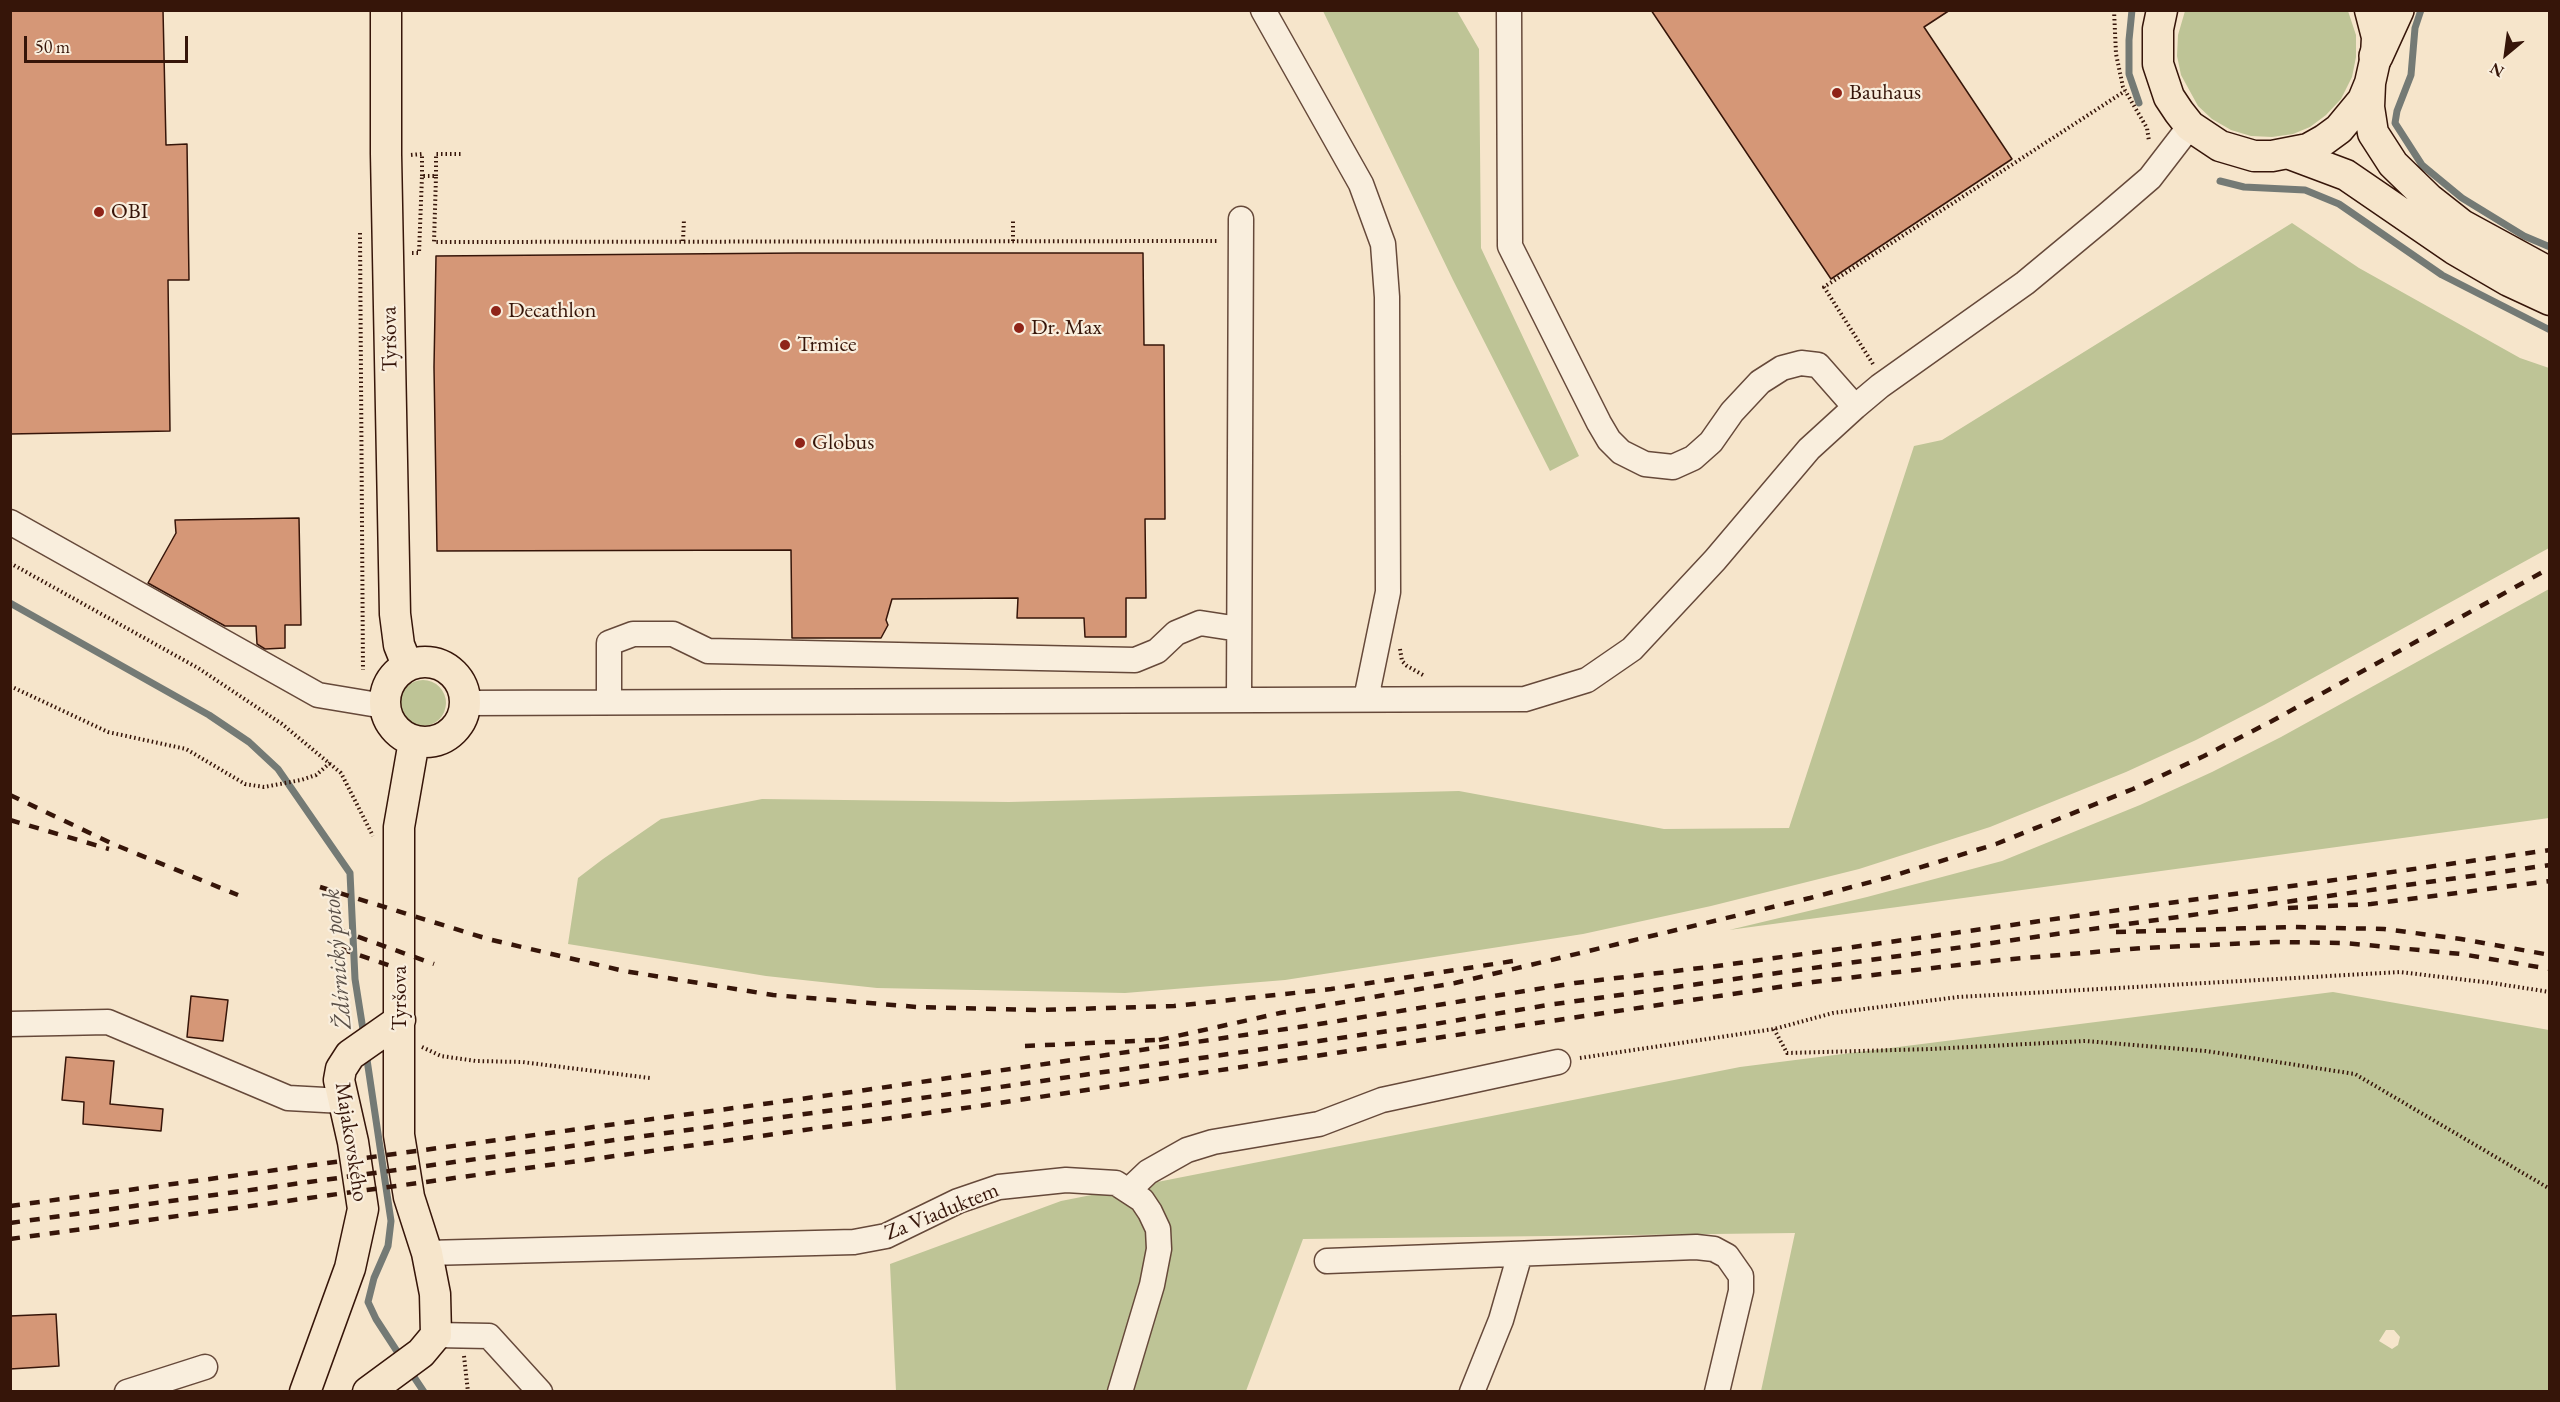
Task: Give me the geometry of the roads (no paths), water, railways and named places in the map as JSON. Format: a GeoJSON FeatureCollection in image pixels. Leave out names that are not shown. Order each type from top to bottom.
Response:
{"type":"FeatureCollection","features":[{"type":"Feature","properties":{"kind":"highway"},"geometry":{"type":"LineString","coordinates":[[2373,70],[2397,10]]}},
{"type":"Feature","properties":{"kind":"main road","name":"Tyršova"},"geometry":{"type":"LineString","coordinates":[[386,10],[386,154],[396,614],[399,645],[407,665]]}},
{"type":"Feature","properties":{"kind":"main road"},"geometry":{"type":"LineString","coordinates":[[2370,10],[2376,38],[2369,107],[2373,133],[2393,164],[2429,199],[2462,225],[2550,273]]}},
{"type":"Feature","properties":{"kind":"main road"},"geometry":{"type":"LineString","coordinates":[[2158,17],[2158,64],[2162,81],[2178,112],[2190,126],[2220,146],[2236,152],[2254,156],[2290,154],[2308,148],[2339,129],[2363,100],[2373,70]]}},
{"type":"Feature","properties":{"kind":"main road"},"geometry":{"type":"LineString","coordinates":[[2290,154],[2346,175],[2454,249],[2510,281],[2550,300]]}},
{"type":"Feature","properties":{"kind":"main road"},"geometry":{"type":"LineString","coordinates":[[420,661],[434,662],[447,668],[457,677],[466,703],[457,726],[448,735],[436,741],[414,741],[403,736],[387,717],[384,706],[385,693],[397,672],[407,665],[420,661]]}},
{"type":"Feature","properties":{"kind":"main road","name":"Tyršova"},"geometry":{"type":"LineString","coordinates":[[414,741],[399,827],[381,1038],[409,1197],[427,1253]]}},
{"type":"Feature","properties":{"kind":"main road","name":"Majakovského"},"geometry":{"type":"LineString","coordinates":[[305,1392],[350,1268],[363,1209],[353,1142],[339,1080],[341,1069],[381,1038]]}},
{"type":"Feature","properties":{"kind":"main road"},"geometry":{"type":"LineString","coordinates":[[379,1384],[440,1345],[435,1294],[427,1253]]}},
{"type":"Feature","properties":{"kind":"street"},"geometry":{"type":"LineString","coordinates":[[1263,10],[1361,184],[1383,244],[1387,297],[1388,592],[1366,699]]}},
{"type":"Feature","properties":{"kind":"street"},"geometry":{"type":"LineString","coordinates":[[1509,10],[1510,246],[1599,423],[1610,440],[1621,452],[1645,464],[1673,467],[1693,458],[1711,442],[1732,412],[1760,382],[1782,368],[1800,363],[1818,365],[1855,407]]}},
{"type":"Feature","properties":{"kind":"street"},"geometry":{"type":"LineString","coordinates":[[466,703],[1239,698],[1525,699],[1587,680],[1632,649],[1714,560],[1809,449],[1880,386],[2025,283],[2107,215],[2150,178],[2190,126]]}},
{"type":"Feature","properties":{"kind":"street"},"geometry":{"type":"LineString","coordinates":[[1239,698],[1241,230]]}},
{"type":"Feature","properties":{"kind":"street"},"geometry":{"type":"LineString","coordinates":[[10,522],[318,695],[384,706]]}},
{"type":"Feature","properties":{"kind":"street"},"geometry":{"type":"LineString","coordinates":[[609,701],[609,643],[633,634],[673,634],[708,651],[1135,660],[1157,651],[1176,633],[1200,623],[1239,629]]}},
{"type":"Feature","properties":{"kind":"street"},"geometry":{"type":"LineString","coordinates":[[10,1024],[108,1022],[288,1098],[343,1101]]}},
{"type":"Feature","properties":{"kind":"street"},"geometry":{"type":"LineString","coordinates":[[1120,1392],[1152,1285],[1159,1249],[1158,1229],[1150,1212],[1142,1200],[1129,1190],[1148,1172],[1187,1150],[1213,1142],[1319,1124],[1382,1100],[1558,1062]]}},
{"type":"Feature","properties":{"kind":"street","name":"Za Viaduktem"},"geometry":{"type":"LineString","coordinates":[[427,1253],[854,1242],[886,1236],[958,1201],[999,1186],[1066,1180],[1116,1183],[1129,1190]]}},
{"type":"Feature","properties":{"kind":"street"},"geometry":{"type":"LineString","coordinates":[[1327,1261],[1696,1247],[1713,1249],[1727,1256],[1741,1276],[1741,1291],[1717,1392]]}},
{"type":"Feature","properties":{"kind":"street"},"geometry":{"type":"LineString","coordinates":[[1472,1392],[1502,1320],[1520,1254]]}},
{"type":"Feature","properties":{"kind":"street"},"geometry":{"type":"LineString","coordinates":[[440,1345],[489,1336],[540,1392]]}},
{"type":"Feature","properties":{"kind":"street"},"geometry":{"type":"LineString","coordinates":[[127,1392],[205,1367]]}},
{"type":"Feature","properties":{"kind":"waterway"},"geometry":{"type":"LineString","coordinates":[[2132,10],[2129,74],[2139,103]]}},
{"type":"Feature","properties":{"kind":"waterway"},"geometry":{"type":"LineString","coordinates":[[2421,10],[2415,28],[2411,75],[2397,111],[2395,123],[2422,165],[2462,198],[2524,236],[2550,247]]}},
{"type":"Feature","properties":{"kind":"waterway"},"geometry":{"type":"LineString","coordinates":[[2220,181],[2244,187],[2305,190],[2339,204],[2442,275],[2550,330]]}},
{"type":"Feature","properties":{"kind":"waterway","name":"Ždírnický potok"},"geometry":{"type":"LineString","coordinates":[[10,603],[209,715],[249,742],[278,769],[350,873],[355,979],[364,1036]]}},
{"type":"Feature","properties":{"kind":"waterway","name":"Ždírnický potok"},"geometry":{"type":"LineString","coordinates":[[366,1053],[391,1221],[388,1246],[374,1278],[368,1302],[376,1319],[402,1359]]}},
{"type":"Feature","properties":{"kind":"waterway","name":"Ždírnický potok"},"geometry":{"type":"LineString","coordinates":[[410,1371],[424,1392]]}},
{"type":"Feature","properties":{"kind":"railway"},"geometry":{"type":"LineString","coordinates":[[1159,1040],[1280,1013],[1455,983],[1810,898],[1886,878],[1996,844],[2133,789],[2204,756],[2550,568]]}},
{"type":"Feature","properties":{"kind":"railway"},"geometry":{"type":"LineString","coordinates":[[10,795],[113,844],[238,895]]}},
{"type":"Feature","properties":{"kind":"railway"},"geometry":{"type":"LineString","coordinates":[[10,820],[109,849]]}},
{"type":"Feature","properties":{"kind":"railway"},"geometry":{"type":"LineString","coordinates":[[10,1206],[852,1092],[1313,1025],[1575,983],[1717,966],[2550,850]]}},
{"type":"Feature","properties":{"kind":"railway"},"geometry":{"type":"LineString","coordinates":[[10,1223],[965,1092],[1423,1026],[1548,1005],[2550,865]]}},
{"type":"Feature","properties":{"kind":"railway"},"geometry":{"type":"LineString","coordinates":[[2288,908],[2371,904],[2550,881]]}},
{"type":"Feature","properties":{"kind":"railway"},"geometry":{"type":"LineString","coordinates":[[320,887],[488,939],[624,971],[773,995],[917,1007],[1041,1010],[1174,1006],[1331,989],[1520,960]]}},
{"type":"Feature","properties":{"kind":"railway"},"geometry":{"type":"LineString","coordinates":[[2116,932],[2292,927],[2384,929],[2461,939],[2550,955]]}},
{"type":"Feature","properties":{"kind":"railway"},"geometry":{"type":"LineString","coordinates":[[339,930],[434,964]]}},
{"type":"Feature","properties":{"kind":"railway"},"geometry":{"type":"LineString","coordinates":[[10,1239],[972,1107],[1813,982],[2001,960],[2142,948],[2276,942],[2345,943],[2461,954],[2550,969]]}},
{"type":"Feature","properties":{"kind":"railway"},"geometry":{"type":"LineString","coordinates":[[341,949],[391,966]]}},
{"type":"Feature","properties":{"kind":"railway"},"geometry":{"type":"LineString","coordinates":[[1025,1046],[1157,1040]]}},
{"type":"Feature","properties":{"kind":"place","name":"Bauhaus"},"geometry":{"type":"Point","coordinates":[1837,93]}},
{"type":"Feature","properties":{"kind":"place","name":"OBI"},"geometry":{"type":"Point","coordinates":[99,212]}},
{"type":"Feature","properties":{"kind":"place","name":"Decathlon"},"geometry":{"type":"Point","coordinates":[496,311]}},
{"type":"Feature","properties":{"kind":"place","name":"Dr. Max"},"geometry":{"type":"Point","coordinates":[1019,328]}},
{"type":"Feature","properties":{"kind":"place","name":"Trmice"},"geometry":{"type":"Point","coordinates":[785,345]}},
{"type":"Feature","properties":{"kind":"place","name":"Globus"},"geometry":{"type":"Point","coordinates":[800,443]}}]}
